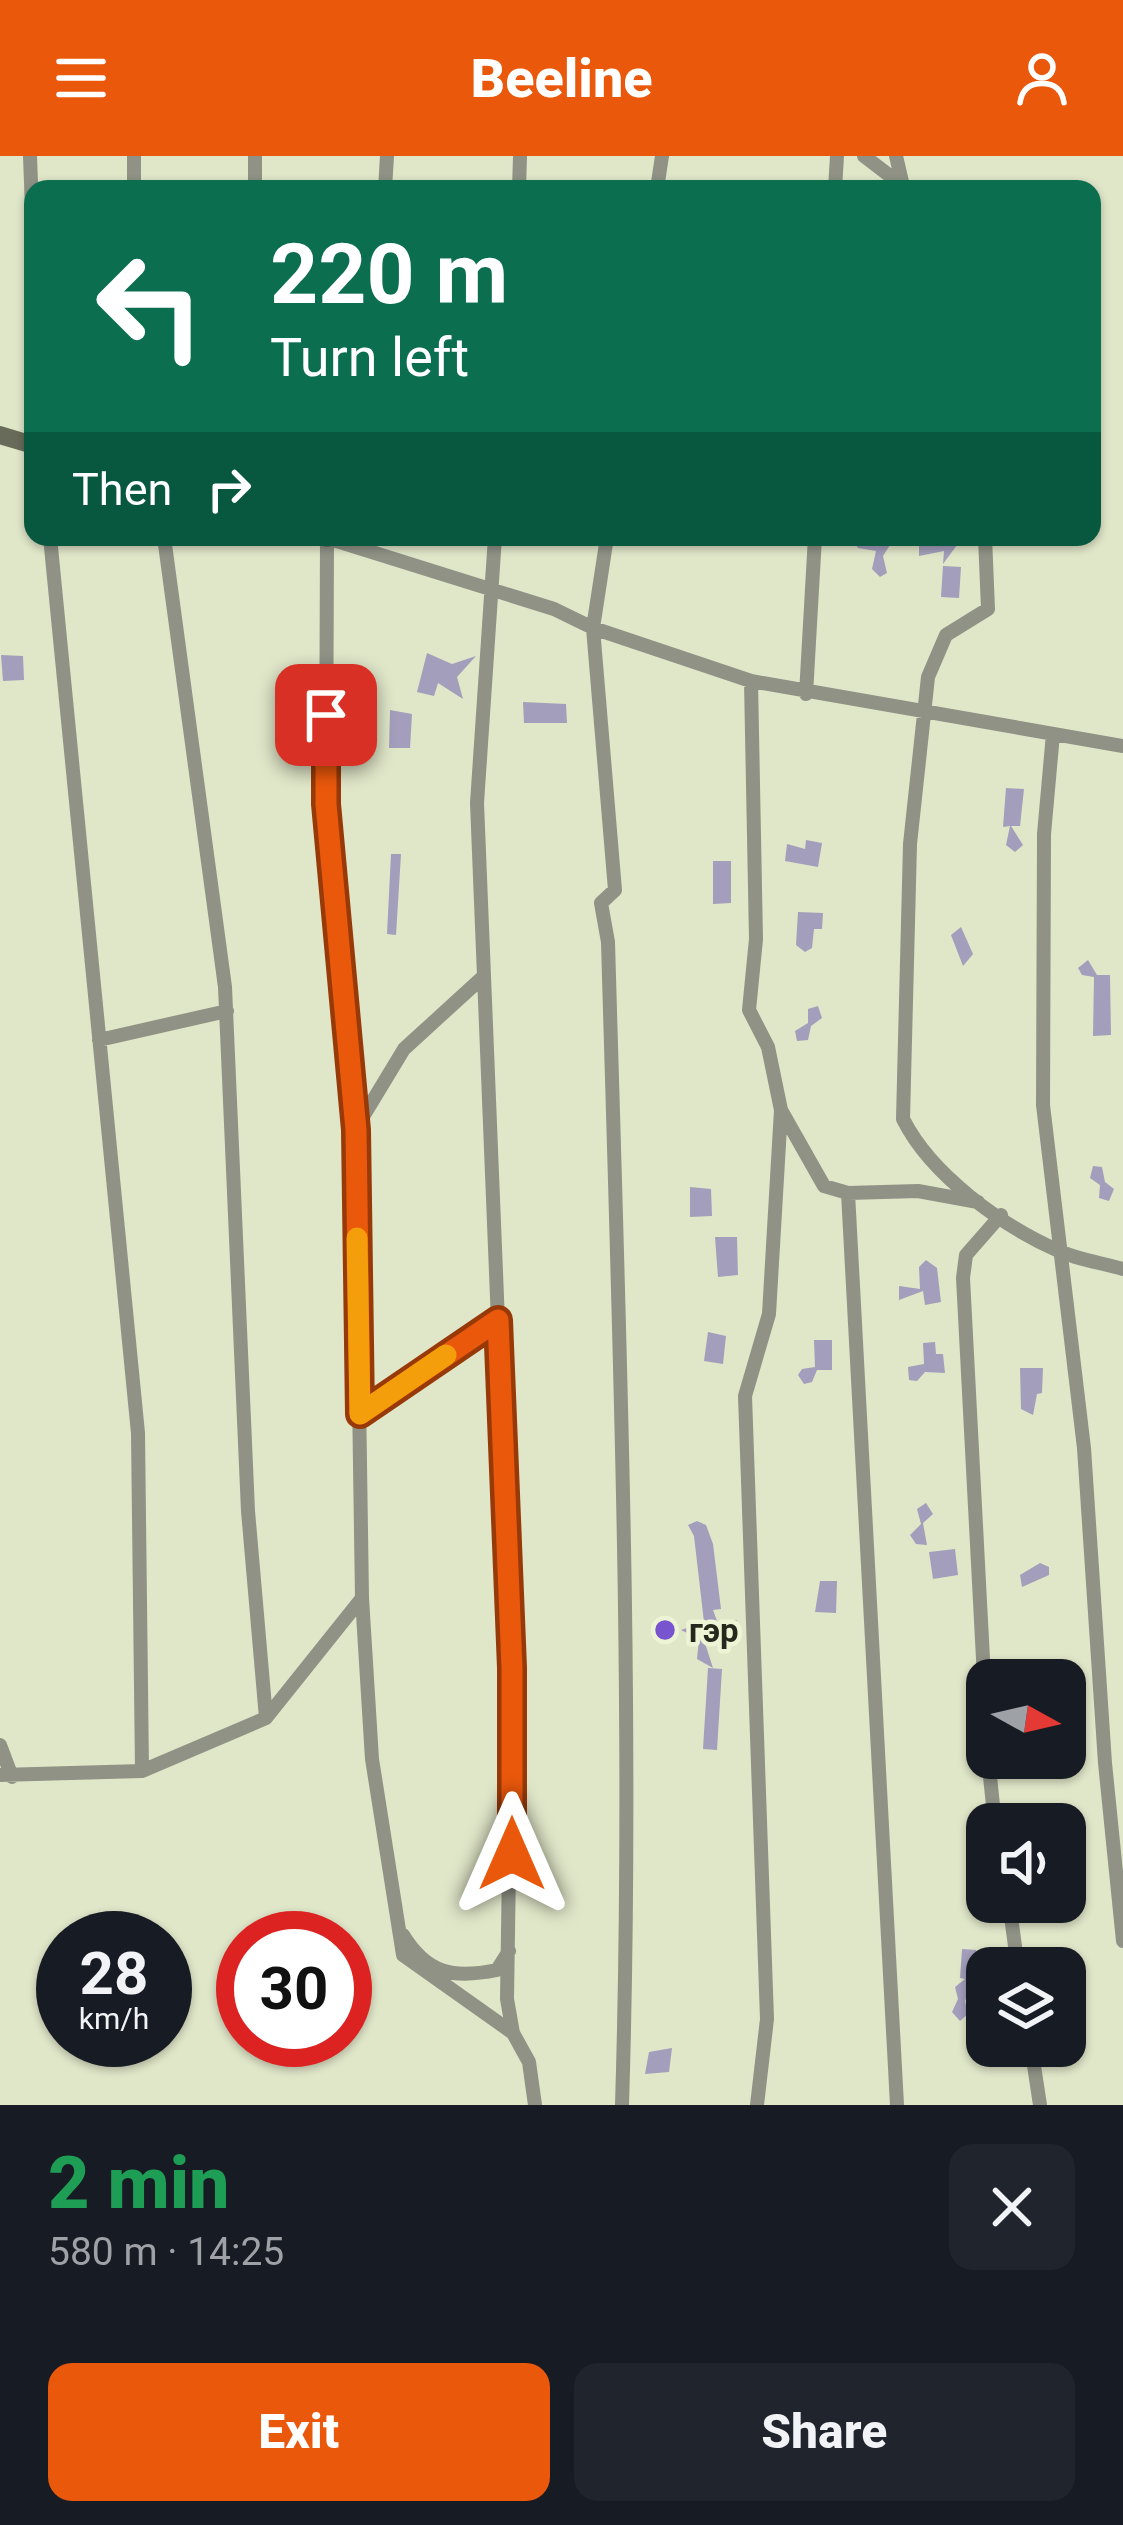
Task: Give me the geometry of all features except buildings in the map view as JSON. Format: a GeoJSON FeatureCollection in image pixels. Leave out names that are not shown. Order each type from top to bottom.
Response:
{"type":"FeatureCollection","features":[{"type":"Feature","properties":{"kind":"street"},"geometry":{"type":"LineString","coordinates":[[864,156],[896,180]]}},
{"type":"Feature","properties":{"kind":"street"},"geometry":{"type":"LineString","coordinates":[[51,546],[138,1433],[142,1771]]}},
{"type":"Feature","properties":{"kind":"street"},"geometry":{"type":"LineString","coordinates":[[165,546],[227,1011],[248,1511],[266,1718]]}},
{"type":"Feature","properties":{"kind":"street"},"geometry":{"type":"LineString","coordinates":[[326,546],[326,804],[356,1130],[362,1598],[372,1759],[403,1955],[513,2033]]}},
{"type":"Feature","properties":{"kind":"street"},"geometry":{"type":"LineString","coordinates":[[374,546],[592,628],[752,681],[1123,746]]}},
{"type":"Feature","properties":{"kind":"street"},"geometry":{"type":"LineString","coordinates":[[494,546],[477,803],[512,1668],[512,1947],[507,1999],[513,2033],[529,2062],[535,2105]]}},
{"type":"Feature","properties":{"kind":"street"},"geometry":{"type":"LineString","coordinates":[[606,546],[592,628],[615,890],[602,903],[608,942],[620,1396],[626,1968],[622,2105]]}},
{"type":"Feature","properties":{"kind":"street"},"geometry":{"type":"LineString","coordinates":[[806,694],[814,546]]}},
{"type":"Feature","properties":{"kind":"street"},"geometry":{"type":"LineString","coordinates":[[985,546],[988,609],[946,635],[928,677],[923,711],[910,844],[902,1119],[915,1144],[980,1202],[1060,1252],[1123,1269]]}},
{"type":"Feature","properties":{"kind":"street"},"geometry":{"type":"LineString","coordinates":[[752,681],[756,939],[749,1010],[767,1047],[781,1110],[769,1314],[745,1396],[767,2019],[757,2105]]}},
{"type":"Feature","properties":{"kind":"street"},"geometry":{"type":"LineString","coordinates":[[1053,734],[1044,834],[1043,1106],[1084,1448],[1105,1763],[1123,1941]]}},
{"type":"Feature","properties":{"kind":"street"},"geometry":{"type":"LineString","coordinates":[[356,1130],[404,1049],[484,976]]}},
{"type":"Feature","properties":{"kind":"street"},"geometry":{"type":"LineString","coordinates":[[99,1040],[227,1011]]}},
{"type":"Feature","properties":{"kind":"street"},"geometry":{"type":"LineString","coordinates":[[781,1110],[824,1186],[848,1193],[918,1191],[980,1202]]}},
{"type":"Feature","properties":{"kind":"street"},"geometry":{"type":"LineString","coordinates":[[848,1193],[897,2105]]}},
{"type":"Feature","properties":{"kind":"street"},"geometry":{"type":"LineString","coordinates":[[983,1659],[963,1279],[966,1255],[1001,1214]]}},
{"type":"Feature","properties":{"kind":"street"},"geometry":{"type":"LineString","coordinates":[[360,1414],[498,1320]]}},
{"type":"Feature","properties":{"kind":"street"},"geometry":{"type":"LineString","coordinates":[[0,1745],[6,1776],[142,1771],[266,1718],[362,1598]]}},
{"type":"Feature","properties":{"kind":"street"},"geometry":{"type":"LineString","coordinates":[[397,1924],[417,1958],[443,1975],[497,1970],[512,1947]]}},
{"type":"Feature","properties":{"kind":"street"},"geometry":{"type":"LineString","coordinates":[[1034,2067],[1040,2105]]}},
{"type":"Feature","properties":{"kind":"slow traffic"},"geometry":{"type":"LineString","coordinates":[[357,1238],[360,1414],[446,1355]]}},
{"type":"Feature","properties":{"kind":"place","name":"гэр"},"geometry":{"type":"Point","coordinates":[665,1630]}},
{"type":"Feature","properties":{"kind":"route"},"geometry":{"type":"LineString","coordinates":[[326,715],[326,804],[356,1130],[360,1414],[498,1320],[512,1668],[512,1854]]}}]}
